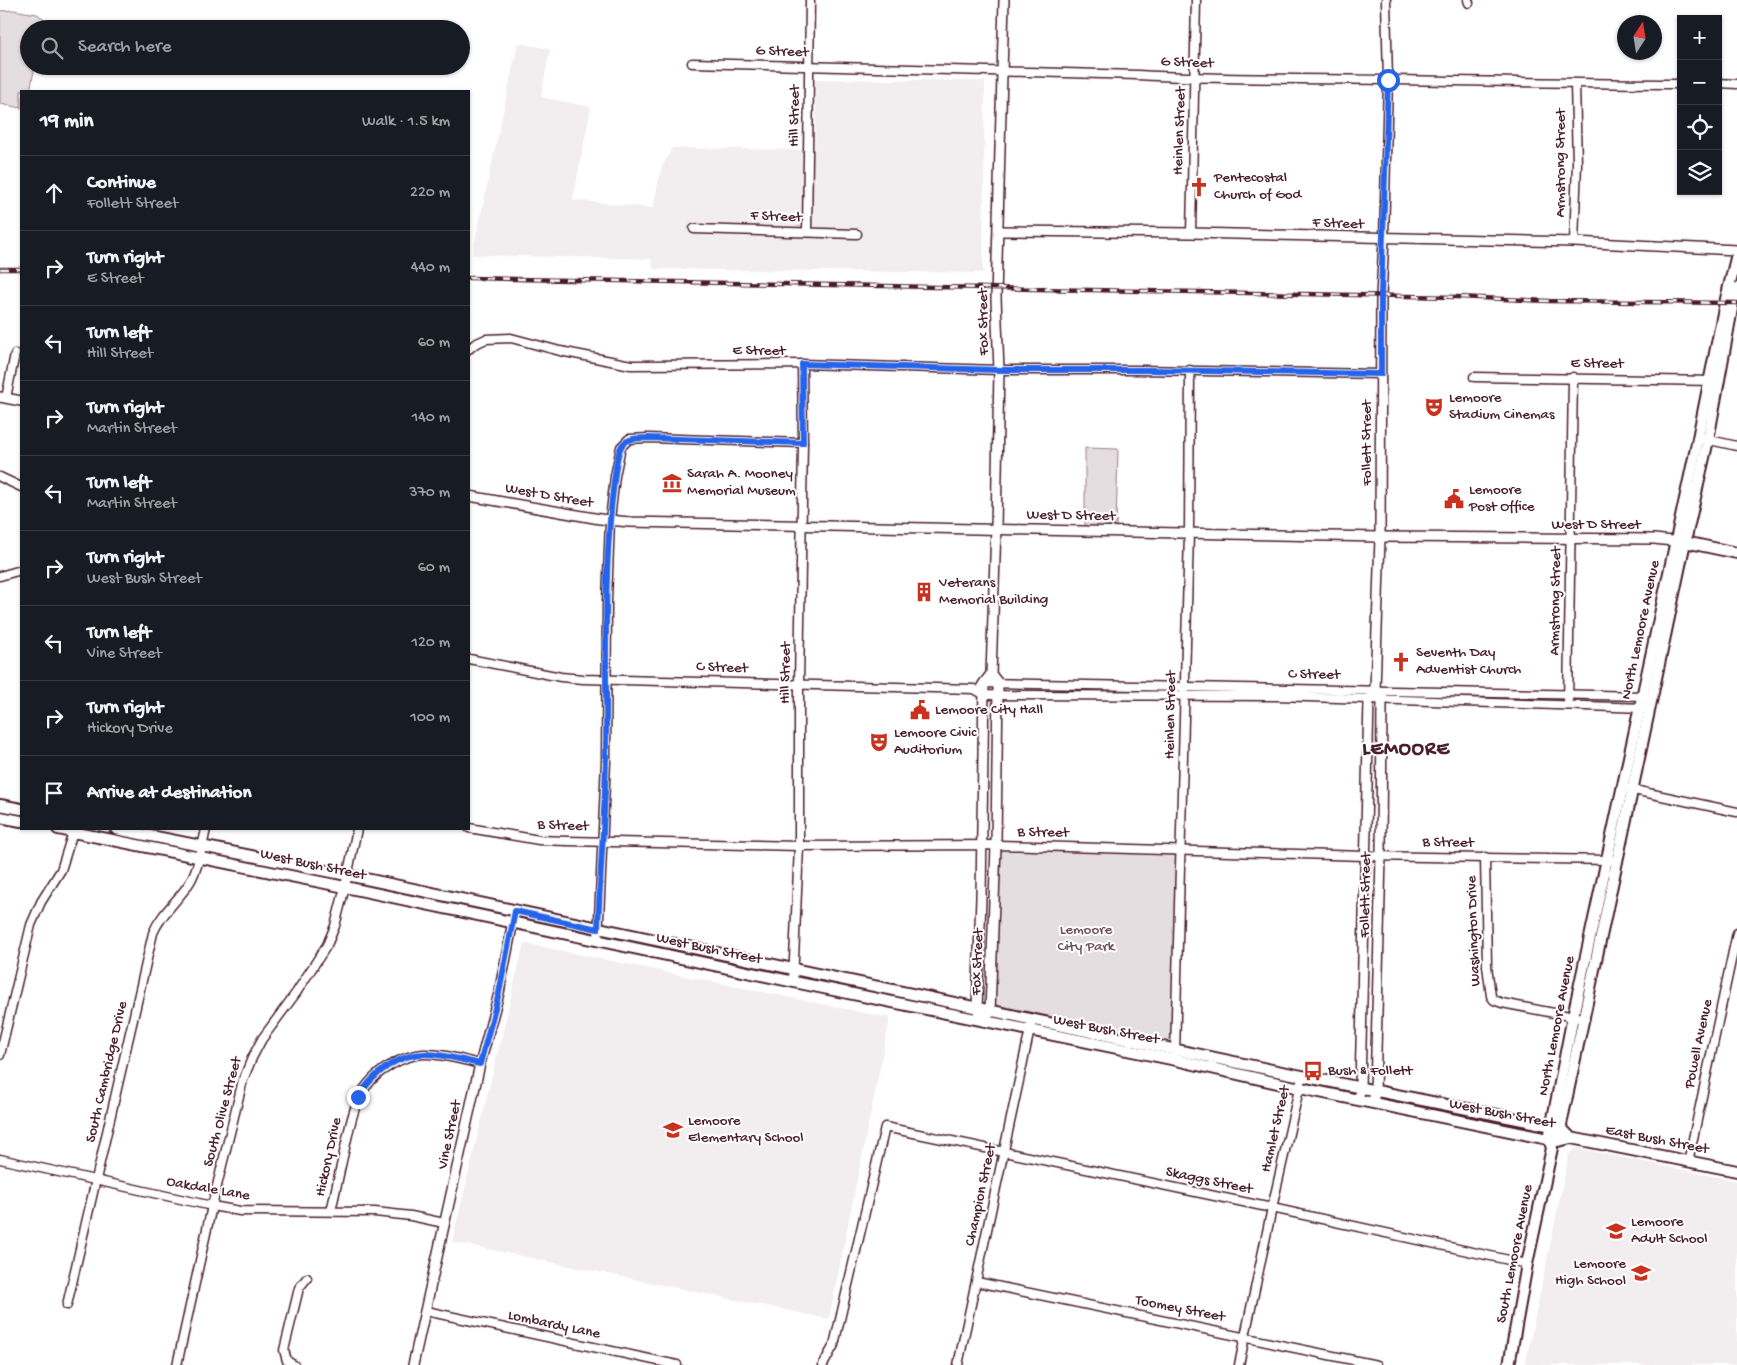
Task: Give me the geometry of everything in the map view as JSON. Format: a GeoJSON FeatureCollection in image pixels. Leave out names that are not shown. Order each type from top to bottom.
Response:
{"type":"FeatureCollection","features":[{"type":"Feature","properties":{"kind":"main road","name":"North Lemoore Avenue"},"geometry":{"type":"LineString","coordinates":[[1645,708],[1642,696],[1703,439],[1714,380],[1724,303],[1737,254]]}},
{"type":"Feature","properties":{"kind":"main road","name":"North Lemoore Avenue"},"geometry":{"type":"LineString","coordinates":[[1714,380],[1737,288]]}},
{"type":"Feature","properties":{"kind":"main road","name":"North Lemoore Avenue"},"geometry":{"type":"LineString","coordinates":[[1557,1127],[1573,1016],[1607,860],[1627,789],[1645,708],[1652,698],[1680,541]]}},
{"type":"Feature","properties":{"kind":"main road"},"geometry":{"type":"LineString","coordinates":[[1680,541],[1737,553]]}},
{"type":"Feature","properties":{"kind":"main road","name":"North Lemoore Avenue"},"geometry":{"type":"LineString","coordinates":[[1553,1143],[1585,1019],[1618,860],[1627,789]]}},
{"type":"Feature","properties":{"kind":"main road"},"geometry":{"type":"LineString","coordinates":[[0,805],[20,810]]}},
{"type":"Feature","properties":{"kind":"main road"},"geometry":{"type":"LineString","coordinates":[[0,817],[20,821]]}},
{"type":"Feature","properties":{"kind":"main road","name":"West Bush Street"},"geometry":{"type":"LineString","coordinates":[[74,830],[598,942],[983,1021],[1031,1025],[1175,1049],[1557,1127],[1571,1138]]}},
{"type":"Feature","properties":{"kind":"main road","name":"West Bush Street"},"geometry":{"type":"LineString","coordinates":[[121,830],[347,875],[977,1009],[1031,1025],[1176,1060],[1553,1143],[1571,1138]]}},
{"type":"Feature","properties":{"kind":"main road","name":"East Bush Street"},"geometry":{"type":"LineString","coordinates":[[1571,1138],[1737,1171]]}},
{"type":"Feature","properties":{"kind":"main road","name":"South Lemoore Avenue"},"geometry":{"type":"LineString","coordinates":[[1509,1365],[1527,1264],[1553,1143]]}},
{"type":"Feature","properties":{"kind":"street","name":"Hill Street"},"geometry":{"type":"LineString","coordinates":[[807,232],[810,0]]}},
{"type":"Feature","properties":{"kind":"street","name":"Fox Street"},"geometry":{"type":"LineString","coordinates":[[991,674],[996,528],[998,370],[996,298],[1004,0]]}},
{"type":"Feature","properties":{"kind":"street","name":"Heinlen Street"},"geometry":{"type":"LineString","coordinates":[[1191,234],[1196,78],[1196,0]]}},
{"type":"Feature","properties":{"kind":"street","name":"Follett Street"},"geometry":{"type":"LineString","coordinates":[[1358,1100],[1360,1088],[1369,700],[1375,690],[1380,537],[1381,296],[1388,80],[1386,0]]}},
{"type":"Feature","properties":{"kind":"street","name":"G Street"},"geometry":{"type":"LineString","coordinates":[[692,63],[1196,78],[1677,84]]}},
{"type":"Feature","properties":{"kind":"street","name":"Armstrong Street"},"geometry":{"type":"LineString","coordinates":[[1574,84],[1577,164],[1574,242]]}},
{"type":"Feature","properties":{"kind":"street"},"geometry":{"type":"LineString","coordinates":[[1722,84],[1737,84]]}},
{"type":"Feature","properties":{"kind":"street","name":"F Street"},"geometry":{"type":"LineString","coordinates":[[694,229],[857,234]]}},
{"type":"Feature","properties":{"kind":"street","name":"F Street"},"geometry":{"type":"LineString","coordinates":[[999,231],[1574,242],[1737,250]]}},
{"type":"Feature","properties":{"kind":"street","name":"E Street"},"geometry":{"type":"LineString","coordinates":[[470,347],[486,339],[511,338],[560,352],[631,365],[802,364],[998,370],[1190,370],[1381,374]]}},
{"type":"Feature","properties":{"kind":"street"},"geometry":{"type":"LineString","coordinates":[[15,354],[3,398],[20,401]]}},
{"type":"Feature","properties":{"kind":"street","name":"Hill Street"},"geometry":{"type":"LineString","coordinates":[[793,982],[799,846],[802,364]]}},
{"type":"Feature","properties":{"kind":"street","name":"Heinlen Street"},"geometry":{"type":"LineString","coordinates":[[1176,1060],[1189,533],[1190,370]]}},
{"type":"Feature","properties":{"kind":"street","name":"E Street"},"geometry":{"type":"LineString","coordinates":[[1474,377],[1714,380]]}},
{"type":"Feature","properties":{"kind":"street","name":"Armstrong Street"},"geometry":{"type":"LineString","coordinates":[[1568,705],[1573,377]]}},
{"type":"Feature","properties":{"kind":"street"},"geometry":{"type":"LineString","coordinates":[[598,942],[606,760],[610,520],[620,447],[630,439],[648,438],[803,443]]}},
{"type":"Feature","properties":{"kind":"street"},"geometry":{"type":"LineString","coordinates":[[1703,439],[1737,446]]}},
{"type":"Feature","properties":{"kind":"street"},"geometry":{"type":"LineString","coordinates":[[0,477],[20,487]]}},
{"type":"Feature","properties":{"kind":"street","name":"West D Street"},"geometry":{"type":"LineString","coordinates":[[470,496],[610,520],[1380,537],[1654,539],[1680,541]]}},
{"type":"Feature","properties":{"kind":"street"},"geometry":{"type":"LineString","coordinates":[[0,576],[20,570]]}},
{"type":"Feature","properties":{"kind":"street","name":"C Street"},"geometry":{"type":"LineString","coordinates":[[470,659],[561,677],[976,689]]}},
{"type":"Feature","properties":{"kind":"street"},"geometry":{"type":"LineString","coordinates":[[985,695],[976,689],[991,674],[998,683]]}},
{"type":"Feature","properties":{"kind":"street","name":"Fox Street"},"geometry":{"type":"LineString","coordinates":[[984,683],[977,1009],[983,1021],[990,1012],[996,845],[998,683]]}},
{"type":"Feature","properties":{"kind":"street","name":"C Street"},"geometry":{"type":"LineString","coordinates":[[984,683],[1568,694],[1642,696],[1652,698]]}},
{"type":"Feature","properties":{"kind":"street"},"geometry":{"type":"LineString","coordinates":[[1375,690],[1382,699]]}},
{"type":"Feature","properties":{"kind":"street","name":"C Street"},"geometry":{"type":"LineString","coordinates":[[985,695],[1276,696],[1645,708]]}},
{"type":"Feature","properties":{"kind":"street","name":"Follett Street"},"geometry":{"type":"LineString","coordinates":[[1373,1103],[1375,1091],[1381,856],[1382,699]]}},
{"type":"Feature","properties":{"kind":"street"},"geometry":{"type":"LineString","coordinates":[[1627,789],[1737,812]]}},
{"type":"Feature","properties":{"kind":"street","name":"B Street"},"geometry":{"type":"LineString","coordinates":[[470,828],[539,840],[799,846],[996,845],[1365,856],[1618,860]]}},
{"type":"Feature","properties":{"kind":"street"},"geometry":{"type":"LineString","coordinates":[[0,1055],[31,925],[41,902],[61,870],[74,830]]}},
{"type":"Feature","properties":{"kind":"street","name":"South Cambridge Drive"},"geometry":{"type":"LineString","coordinates":[[67,1305],[153,933],[163,915],[191,880],[200,857],[206,830]]}},
{"type":"Feature","properties":{"kind":"street","name":"South Olive Street"},"geometry":{"type":"LineString","coordinates":[[177,1365],[212,1206],[243,1080],[262,1039],[322,954],[335,926],[357,830]]}},
{"type":"Feature","properties":{"kind":"street","name":"Washington Drive"},"geometry":{"type":"LineString","coordinates":[[1485,858],[1487,966],[1491,996],[1494,1000],[1502,1003],[1585,1019]]}},
{"type":"Feature","properties":{"kind":"street","name":"Vine Street"},"geometry":{"type":"LineString","coordinates":[[414,1365],[480,1064],[499,993],[515,911]]}},
{"type":"Feature","properties":{"kind":"street","name":"Powell Avenue"},"geometry":{"type":"LineString","coordinates":[[1688,1162],[1737,933]]}},
{"type":"Feature","properties":{"kind":"street","name":"Champion Street"},"geometry":{"type":"LineString","coordinates":[[958,1365],[1031,1025]]}},
{"type":"Feature","properties":{"kind":"street","name":"Hickory Drive"},"geometry":{"type":"LineString","coordinates":[[331,1211],[352,1114],[358,1097],[369,1082],[380,1072],[399,1060],[417,1055],[444,1056],[480,1064]]}},
{"type":"Feature","properties":{"kind":"street","name":"Hamlet Street"},"geometry":{"type":"LineString","coordinates":[[1239,1365],[1302,1076]]}},
{"type":"Feature","properties":{"kind":"street","name":"Skaggs Street"},"geometry":{"type":"LineString","coordinates":[[823,1365],[827,1361],[834,1345],[885,1127],[1272,1208],[1527,1264]]}},
{"type":"Feature","properties":{"kind":"street","name":"Oakdale Lane"},"geometry":{"type":"LineString","coordinates":[[0,1159],[240,1211],[375,1212],[411,1216],[444,1223]]}},
{"type":"Feature","properties":{"kind":"street"},"geometry":{"type":"LineString","coordinates":[[294,1365],[287,1360],[284,1350],[299,1288],[307,1278]]}},
{"type":"Feature","properties":{"kind":"street","name":"Toomey Street"},"geometry":{"type":"LineString","coordinates":[[977,1282],[1378,1365]]}},
{"type":"Feature","properties":{"kind":"street","name":"Lombardy Lane"},"geometry":{"type":"LineString","coordinates":[[426,1312],[677,1365]]}},
{"type":"Feature","properties":{"kind":"shaded area"},"geometry":{"type":"Polygon","coordinates":[[[518,43],[550,49],[541,97],[591,107],[573,200],[653,208],[661,169],[672,148],[815,150],[816,79],[985,81],[983,273],[654,269],[651,259],[472,255],[518,43]]]}},
{"type":"Feature","properties":{"kind":"shaded area","name":"Lemoore Elementary School"},"geometry":{"type":"Polygon","coordinates":[[[524,943],[890,1018],[829,1319],[452,1242],[524,943]]]}},
{"type":"Feature","properties":{"kind":"shaded area","name":"Lemoore High School"},"geometry":{"type":"Polygon","coordinates":[[[1576,1148],[1737,1181],[1737,1365],[1525,1365],[1569,1154],[1576,1148]]]}},
{"type":"Feature","properties":{"kind":"green space"},"geometry":{"type":"Polygon","coordinates":[[[13,10],[37,14],[46,20],[20,20],[20,75],[33,75],[30,90],[20,90],[20,108],[0,104],[0,11],[13,10]]]}},
{"type":"Feature","properties":{"kind":"green space"},"geometry":{"type":"Polygon","coordinates":[[[1085,448],[1118,449],[1116,531],[1085,531],[1085,448]]]}},
{"type":"Feature","properties":{"kind":"green space","name":"Lemoore City Park"},"geometry":{"type":"Polygon","coordinates":[[[996,845],[1180,850],[1175,1049],[990,1012],[996,845]]]}},
{"type":"Feature","properties":{"kind":"railway"},"geometry":{"type":"LineString","coordinates":[[0,269],[20,269]]}},
{"type":"Feature","properties":{"kind":"railway"},"geometry":{"type":"LineString","coordinates":[[470,278],[1457,297],[1549,301],[1737,303]]}},
{"type":"Feature","properties":{"kind":"place","name":"Pentecostal Church of God"},"geometry":{"type":"Point","coordinates":[1199,187]}},
{"type":"Feature","properties":{"kind":"place","name":"Lemoore Stadium Cinemas"},"geometry":{"type":"Point","coordinates":[1434,407]}},
{"type":"Feature","properties":{"kind":"place","name":"Sarah A. Mooney Memorial Museum"},"geometry":{"type":"Point","coordinates":[672,483]}},
{"type":"Feature","properties":{"kind":"place","name":"Lemoore Post Office"},"geometry":{"type":"Point","coordinates":[1454,499]}},
{"type":"Feature","properties":{"kind":"place","name":"Veterans Memorial Building"},"geometry":{"type":"Point","coordinates":[924,592]}},
{"type":"Feature","properties":{"kind":"place","name":"Seventh Day Adventist Church"},"geometry":{"type":"Point","coordinates":[1401,662]}},
{"type":"Feature","properties":{"kind":"place","name":"Lemoore City Hall"},"geometry":{"type":"Point","coordinates":[920,710]}},
{"type":"Feature","properties":{"kind":"place","name":"Lemoore Civic Auditorium"},"geometry":{"type":"Point","coordinates":[879,742]}},
{"type":"Feature","properties":{"kind":"place","name":"Bush & Follett"},"geometry":{"type":"Point","coordinates":[1313,1071]}},
{"type":"Feature","properties":{"kind":"place","name":"Lemoore Elementary School"},"geometry":{"type":"Point","coordinates":[673,1130]}},
{"type":"Feature","properties":{"kind":"place","name":"Lemoore Adult School"},"geometry":{"type":"Point","coordinates":[1616,1231]}},
{"type":"Feature","properties":{"kind":"place","name":"Lemoore High School"},"geometry":{"type":"Point","coordinates":[1641,1273]}},
{"type":"Feature","properties":{"kind":"district","name":"LEMOORE"},"geometry":{"type":"Point","coordinates":[1406,750]}},
{"type":"Feature","properties":{"kind":"route"},"geometry":{"type":"LineString","coordinates":[[358,1097],[369,1082],[380,1072],[399,1060],[410,1056],[424,1054],[444,1056],[480,1064],[499,993],[515,911],[598,929],[606,760],[607,600],[610,520],[620,447],[624,443],[630,439],[648,438],[803,443],[802,364],[998,370],[1150,370],[1381,374],[1381,296],[1388,80]]}}]}
